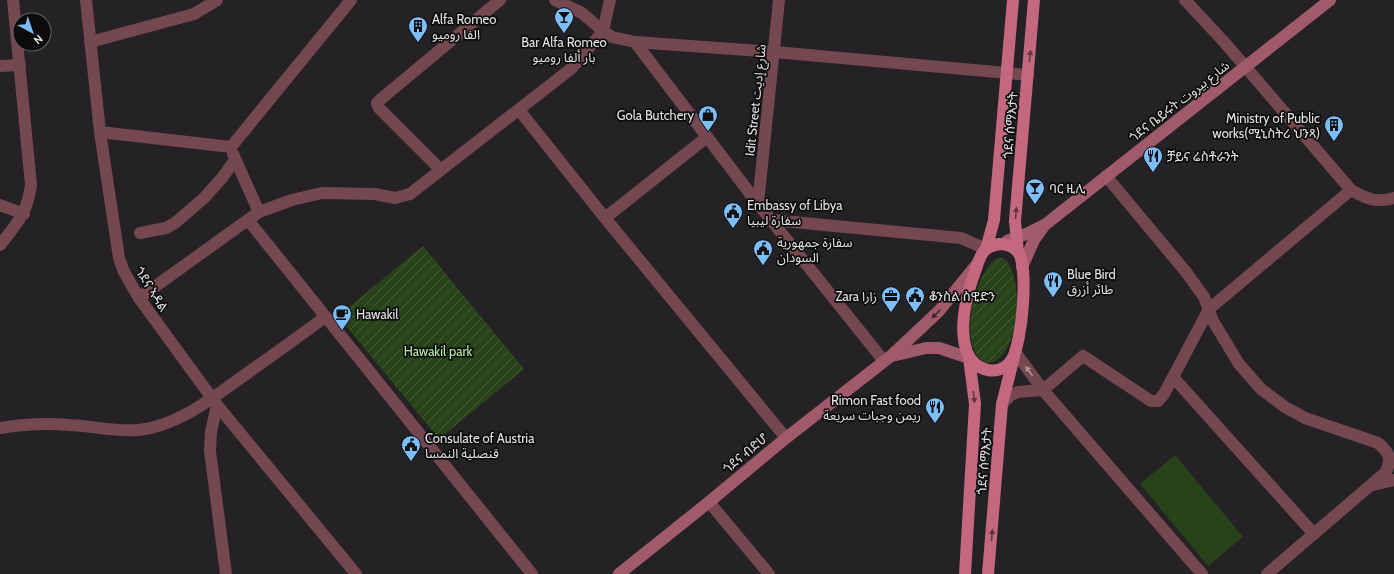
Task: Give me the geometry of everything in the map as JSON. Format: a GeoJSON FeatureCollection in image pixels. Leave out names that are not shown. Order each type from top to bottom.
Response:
{"type":"FeatureCollection","features":[{"type":"Feature","properties":{"kind":"main road","name":"ጎደና ሰማእታት"},"geometry":{"type":"LineString","coordinates":[[965,574],[975,404],[969,358],[966,350],[964,328],[965,306],[969,286],[981,255],[986,249],[994,220],[1013,0]]}},
{"type":"Feature","properties":{"kind":"main road","name":"ጎደና ሰማእታት"},"geometry":{"type":"LineString","coordinates":[[988,574],[1002,404],[1016,353],[1024,302],[1022,267],[1018,252],[1015,221],[1034,0]]}},
{"type":"Feature","properties":{"kind":"main road","name":"ጎደና ቤይሩት شارع بيروت"},"geometry":{"type":"LineString","coordinates":[[1046,224],[1330,0]]}},
{"type":"Feature","properties":{"kind":"main road"},"geometry":{"type":"LineString","coordinates":[[986,249],[1016,238],[1046,224]]}},
{"type":"Feature","properties":{"kind":"main road"},"geometry":{"type":"LineString","coordinates":[[1022,267],[1034,240],[1046,224]]}},
{"type":"Feature","properties":{"kind":"main road"},"geometry":{"type":"LineString","coordinates":[[999,244],[1006,244],[1013,247],[1018,252]]}},
{"type":"Feature","properties":{"kind":"main road","name":"ጎደና ብድሆ"},"geometry":{"type":"LineString","coordinates":[[618,574],[710,502],[786,438],[888,358],[939,311],[979,262]]}},
{"type":"Feature","properties":{"kind":"main road"},"geometry":{"type":"LineString","coordinates":[[888,358],[926,348],[944,350],[969,358],[977,367],[993,371],[1005,367],[1016,353]]}},
{"type":"Feature","properties":{"kind":"street"},"geometry":{"type":"LineString","coordinates":[[0,245],[24,214],[29,199],[31,185],[13,0]]}},
{"type":"Feature","properties":{"kind":"street","name":"ጎደና ኣዳል"},"geometry":{"type":"LineString","coordinates":[[86,0],[100,132],[119,258],[124,272],[139,298],[215,401],[356,574]]}},
{"type":"Feature","properties":{"kind":"street"},"geometry":{"type":"LineString","coordinates":[[90,42],[194,14],[217,0]]}},
{"type":"Feature","properties":{"kind":"street"},"geometry":{"type":"LineString","coordinates":[[231,147],[351,0]]}},
{"type":"Feature","properties":{"kind":"street"},"geometry":{"type":"LineString","coordinates":[[440,169],[379,108],[377,103],[500,0]]}},
{"type":"Feature","properties":{"kind":"street"},"geometry":{"type":"LineString","coordinates":[[555,0],[582,13],[603,32],[618,39],[636,42],[775,52],[1028,74]]}},
{"type":"Feature","properties":{"kind":"street"},"geometry":{"type":"LineString","coordinates":[[139,298],[259,212],[292,200],[322,194],[375,194],[395,198],[410,194],[440,169],[572,68],[603,32],[610,0]]}},
{"type":"Feature","properties":{"kind":"street","name":"Idit Street شارع إديت"},"geometry":{"type":"LineString","coordinates":[[758,204],[780,0]]}},
{"type":"Feature","properties":{"kind":"street"},"geometry":{"type":"LineString","coordinates":[[1185,0],[1226,42],[1351,190],[1374,201],[1386,201],[1394,198]]}},
{"type":"Feature","properties":{"kind":"street"},"geometry":{"type":"LineString","coordinates":[[636,42],[758,204],[888,358]]}},
{"type":"Feature","properties":{"kind":"street"},"geometry":{"type":"LineString","coordinates":[[0,66],[20,65]]}},
{"type":"Feature","properties":{"kind":"street"},"geometry":{"type":"LineString","coordinates":[[519,110],[786,438]]}},
{"type":"Feature","properties":{"kind":"street"},"geometry":{"type":"LineString","coordinates":[[100,132],[231,147]]}},
{"type":"Feature","properties":{"kind":"street"},"geometry":{"type":"LineString","coordinates":[[606,218],[707,137]]}},
{"type":"Feature","properties":{"kind":"street"},"geometry":{"type":"LineString","coordinates":[[231,147],[235,160],[259,212]]}},
{"type":"Feature","properties":{"kind":"street"},"geometry":{"type":"LineString","coordinates":[[140,233],[166,228],[175,223],[204,198],[222,178],[235,160]]}},
{"type":"Feature","properties":{"kind":"street"},"geometry":{"type":"LineString","coordinates":[[1106,176],[1186,272],[1204,297],[1220,333],[1239,364],[1261,388],[1285,407],[1305,418],[1378,443],[1390,456],[1389,465],[1386,472],[1266,574]]}},
{"type":"Feature","properties":{"kind":"street"},"geometry":{"type":"LineString","coordinates":[[1002,404],[1011,395],[1018,392],[1043,390],[1083,356],[1151,400],[1158,400],[1164,394],[1209,309],[1351,190]]}},
{"type":"Feature","properties":{"kind":"street"},"geometry":{"type":"LineString","coordinates":[[0,205],[24,214]]}},
{"type":"Feature","properties":{"kind":"street"},"geometry":{"type":"LineString","coordinates":[[248,220],[532,574]]}},
{"type":"Feature","properties":{"kind":"street"},"geometry":{"type":"LineString","coordinates":[[772,220],[961,238],[986,249]]}},
{"type":"Feature","properties":{"kind":"street"},"geometry":{"type":"LineString","coordinates":[[0,428],[20,424],[50,424],[110,430],[140,430],[163,424],[215,401],[325,317]]}},
{"type":"Feature","properties":{"kind":"street"},"geometry":{"type":"LineString","coordinates":[[1016,353],[1043,390],[1202,574]]}},
{"type":"Feature","properties":{"kind":"street"},"geometry":{"type":"LineString","coordinates":[[1173,377],[1314,534]]}},
{"type":"Feature","properties":{"kind":"street"},"geometry":{"type":"LineString","coordinates":[[215,401],[210,451],[226,574]]}},
{"type":"Feature","properties":{"kind":"street"},"geometry":{"type":"LineString","coordinates":[[1372,485],[1394,480]]}},
{"type":"Feature","properties":{"kind":"street"},"geometry":{"type":"LineString","coordinates":[[710,502],[770,574]]}},
{"type":"Feature","properties":{"kind":"green space","name":"Hawakil park"},"geometry":{"type":"Polygon","coordinates":[[[423,246],[524,369],[439,439],[338,316],[423,246]]]}},
{"type":"Feature","properties":{"kind":"green space"},"geometry":{"type":"Polygon","coordinates":[[[997,258],[1006,260],[1012,269],[1017,298],[1016,315],[1009,346],[1001,356],[990,363],[987,363],[976,354],[971,341],[970,326],[972,310],[981,278],[989,266],[997,258]]]}},
{"type":"Feature","properties":{"kind":"green space"},"geometry":{"type":"Polygon","coordinates":[[[1175,455],[1243,537],[1208,566],[1140,484],[1175,455]]]}},
{"type":"Feature","properties":{"kind":"place","name":"Bar Alfa Romeo بار ألفا روميو"},"geometry":{"type":"Point","coordinates":[564,34]}},
{"type":"Feature","properties":{"kind":"place","name":"Alfa Romeo الفا روميو"},"geometry":{"type":"Point","coordinates":[418,43]}},
{"type":"Feature","properties":{"kind":"place","name":"Gola Butchery"},"geometry":{"type":"Point","coordinates":[708,132]}},
{"type":"Feature","properties":{"kind":"place","name":"Ministry of Public works(ሚኒስትሪ ህንጻ)"},"geometry":{"type":"Point","coordinates":[1334,142]}},
{"type":"Feature","properties":{"kind":"place","name":"ቻይና ሬስቶራንት"},"geometry":{"type":"Point","coordinates":[1153,173]}},
{"type":"Feature","properties":{"kind":"place","name":"ባር ዚሊ"},"geometry":{"type":"Point","coordinates":[1035,205]}},
{"type":"Feature","properties":{"kind":"place","name":"Embassy of Libya سفارة ليبيا"},"geometry":{"type":"Point","coordinates":[733,229]}},
{"type":"Feature","properties":{"kind":"place","name":"سفارة جمهورية السودان"},"geometry":{"type":"Point","coordinates":[763,266]}},
{"type":"Feature","properties":{"kind":"place","name":"Blue Bird طائر أزرق"},"geometry":{"type":"Point","coordinates":[1053,298]}},
{"type":"Feature","properties":{"kind":"place","name":"Zara زارا"},"geometry":{"type":"Point","coordinates":[891,313]}},
{"type":"Feature","properties":{"kind":"place","name":"ቆንስል ስዊድን"},"geometry":{"type":"Point","coordinates":[915,313]}},
{"type":"Feature","properties":{"kind":"place","name":"Hawakil"},"geometry":{"type":"Point","coordinates":[342,331]}},
{"type":"Feature","properties":{"kind":"place","name":"Rimon Fast food ريمن وجبات سريعة"},"geometry":{"type":"Point","coordinates":[935,424]}},
{"type":"Feature","properties":{"kind":"place","name":"Consulate of Austria قنصلية النمسا"},"geometry":{"type":"Point","coordinates":[411,462]}}]}
